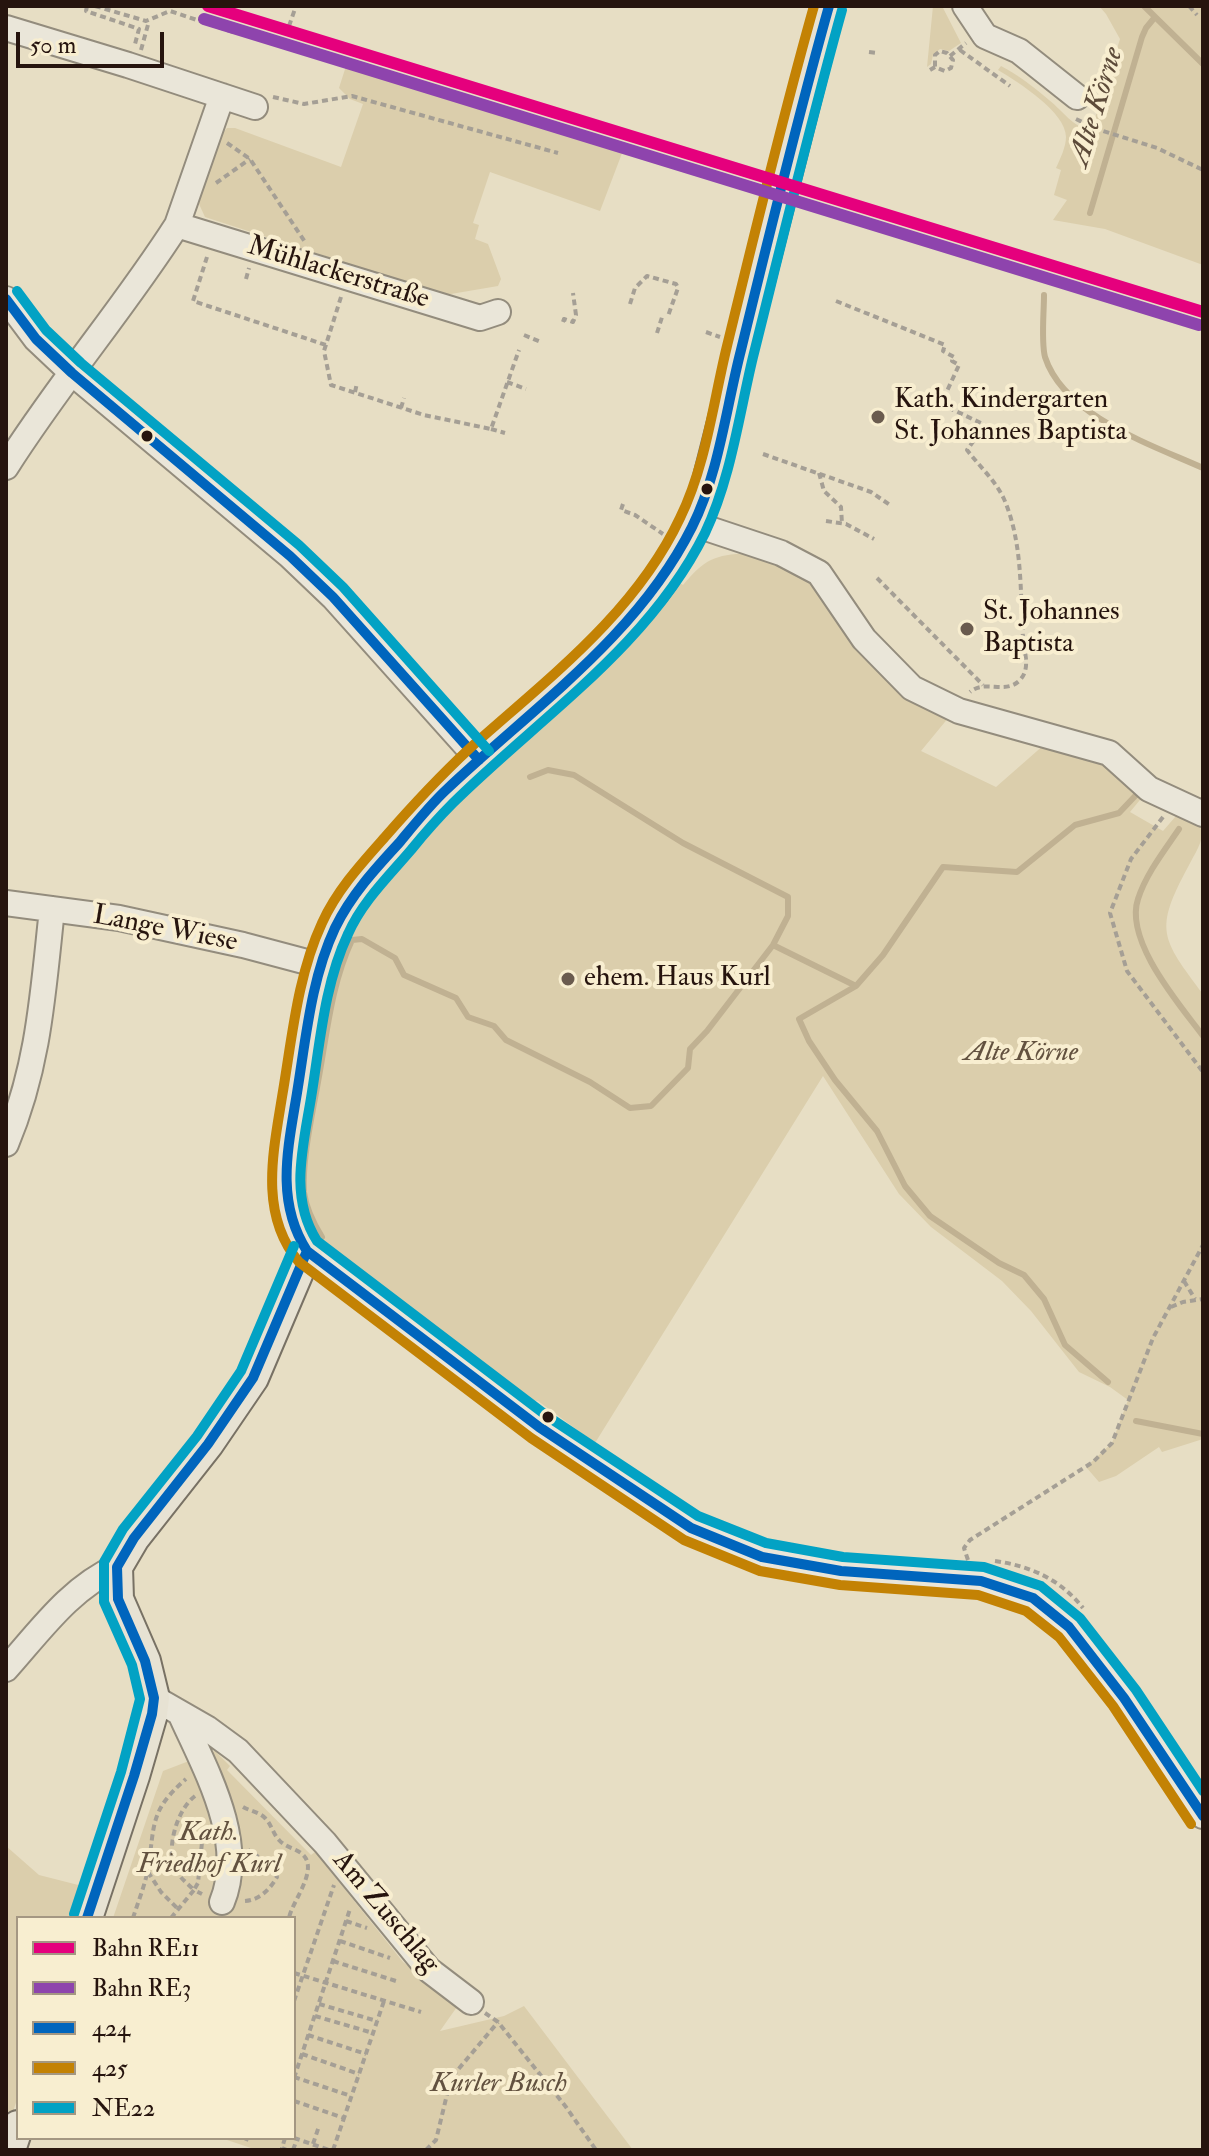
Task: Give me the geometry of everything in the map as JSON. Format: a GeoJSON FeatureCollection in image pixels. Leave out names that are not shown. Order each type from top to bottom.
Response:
{"type":"FeatureCollection","features":[{"type":"Feature","properties":{"kind":"main road"},"geometry":{"type":"LineString","coordinates":[[88,1916],[134,1776],[154,1698],[145,1661],[118,1599],[117,1567],[134,1538],[208,1444],[253,1378],[307,1251],[290,1224],[286,1178],[295,1103],[322,966],[331,938],[345,909],[371,874],[443,793],[576,672],[653,591],[718,441],[829,6]]}},
{"type":"Feature","properties":{"kind":"street"},"geometry":{"type":"LineString","coordinates":[[965,6],[985,36],[1019,51],[1077,97]]}},
{"type":"Feature","properties":{"kind":"street"},"geometry":{"type":"LineString","coordinates":[[6,28],[222,96],[259,104]]}},
{"type":"Feature","properties":{"kind":"street"},"geometry":{"type":"LineString","coordinates":[[6,467],[177,225],[222,96]]}},
{"type":"Feature","properties":{"kind":"street","name":"Mühlackerstraße"},"geometry":{"type":"LineString","coordinates":[[177,225],[480,318],[498,312]]}},
{"type":"Feature","properties":{"kind":"street"},"geometry":{"type":"LineString","coordinates":[[6,299],[36,339],[72,373],[311,575],[479,760]]}},
{"type":"Feature","properties":{"kind":"street"},"geometry":{"type":"LineString","coordinates":[[681,531],[781,553],[819,573],[864,639],[912,688],[959,711],[1109,753],[1149,789],[1203,814]]}},
{"type":"Feature","properties":{"kind":"street","name":"Lange Wiese"},"geometry":{"type":"LineString","coordinates":[[6,903],[119,918],[322,966]]}},
{"type":"Feature","properties":{"kind":"street"},"geometry":{"type":"LineString","coordinates":[[6,1144],[25,1096],[36,1053],[52,909]]}},
{"type":"Feature","properties":{"kind":"street"},"geometry":{"type":"LineString","coordinates":[[307,1251],[539,1427],[691,1528],[762,1557],[841,1571],[981,1581],[1033,1598],[1069,1627],[1124,1698],[1203,1816]]}},
{"type":"Feature","properties":{"kind":"street"},"geometry":{"type":"LineString","coordinates":[[6,1669],[70,1597],[100,1575],[117,1567]]}},
{"type":"Feature","properties":{"kind":"street","name":"Am Zuschlag"},"geometry":{"type":"LineString","coordinates":[[154,1698],[208,1729],[238,1751],[344,1865],[429,1970],[471,2002]]}},
{"type":"Feature","properties":{"kind":"street"},"geometry":{"type":"LineString","coordinates":[[180,1713],[229,1839],[229,1885],[218,1901]]}},
{"type":"Feature","properties":{"kind":"path"},"geometry":{"type":"LineString","coordinates":[[87,6],[86,11],[139,29],[136,39]]}},
{"type":"Feature","properties":{"kind":"path"},"geometry":{"type":"LineString","coordinates":[[95,6],[149,21],[170,11],[236,33]]}},
{"type":"Feature","properties":{"kind":"path"},"geometry":{"type":"LineString","coordinates":[[289,26],[296,6]]}},
{"type":"Feature","properties":{"kind":"path"},"geometry":{"type":"LineString","coordinates":[[1189,6],[1197,15]]}},
{"type":"Feature","properties":{"kind":"path"},"geometry":{"type":"LineString","coordinates":[[284,10],[294,13]]}},
{"type":"Feature","properties":{"kind":"path"},"geometry":{"type":"LineString","coordinates":[[144,42],[149,21]]}},
{"type":"Feature","properties":{"kind":"path"},"geometry":{"type":"LineString","coordinates":[[950,56],[967,42]]}},
{"type":"Feature","properties":{"kind":"path"},"geometry":{"type":"LineString","coordinates":[[960,50],[1010,86]]}},
{"type":"Feature","properties":{"kind":"path"},"geometry":{"type":"LineString","coordinates":[[940,51],[950,56],[953,60],[951,68],[945,71],[932,68],[935,55],[940,51]]}},
{"type":"Feature","properties":{"kind":"path"},"geometry":{"type":"LineString","coordinates":[[869,52],[878,53]]}},
{"type":"Feature","properties":{"kind":"path"},"geometry":{"type":"LineString","coordinates":[[259,104],[273,97],[304,104],[352,96],[558,153]]}},
{"type":"Feature","properties":{"kind":"path"},"geometry":{"type":"LineString","coordinates":[[1097,129],[1157,148],[1203,170]]}},
{"type":"Feature","properties":{"kind":"path"},"geometry":{"type":"LineString","coordinates":[[226,143],[250,159],[307,245]]}},
{"type":"Feature","properties":{"kind":"path"},"geometry":{"type":"LineString","coordinates":[[208,188],[250,159]]}},
{"type":"Feature","properties":{"kind":"path"},"geometry":{"type":"LineString","coordinates":[[210,248],[193,301],[326,345]]}},
{"type":"Feature","properties":{"kind":"path"},"geometry":{"type":"LineString","coordinates":[[630,304],[633,292],[647,276],[676,284],[678,288],[657,333]]}},
{"type":"Feature","properties":{"kind":"path"},"geometry":{"type":"LineString","coordinates":[[343,292],[324,351],[331,385],[424,415],[505,433]]}},
{"type":"Feature","properties":{"kind":"path"},"geometry":{"type":"LineString","coordinates":[[563,322],[564,319],[573,322],[576,315],[573,293]]}},
{"type":"Feature","properties":{"kind":"path"},"geometry":{"type":"LineString","coordinates":[[836,301],[945,345],[943,351],[954,357],[952,361],[959,365],[941,404],[985,425],[967,450],[993,478],[1012,521],[1020,564],[1026,666],[1019,682],[1010,687],[983,685],[972,689]]}},
{"type":"Feature","properties":{"kind":"path"},"geometry":{"type":"LineString","coordinates":[[706,332],[723,338]]}},
{"type":"Feature","properties":{"kind":"path"},"geometry":{"type":"LineString","coordinates":[[524,335],[541,342]]}},
{"type":"Feature","properties":{"kind":"path"},"geometry":{"type":"LineString","coordinates":[[491,429],[519,350]]}},
{"type":"Feature","properties":{"kind":"path"},"geometry":{"type":"LineString","coordinates":[[507,382],[526,389]]}},
{"type":"Feature","properties":{"kind":"path"},"geometry":{"type":"LineString","coordinates":[[355,392],[357,383]]}},
{"type":"Feature","properties":{"kind":"path"},"geometry":{"type":"LineString","coordinates":[[401,408],[404,398]]}},
{"type":"Feature","properties":{"kind":"path"},"geometry":{"type":"LineString","coordinates":[[763,454],[871,492],[890,505]]}},
{"type":"Feature","properties":{"kind":"path"},"geometry":{"type":"LineString","coordinates":[[819,473],[824,491],[841,507],[842,524]]}},
{"type":"Feature","properties":{"kind":"path"},"geometry":{"type":"LineString","coordinates":[[623,504],[621,510],[681,531]]}},
{"type":"Feature","properties":{"kind":"path"},"geometry":{"type":"LineString","coordinates":[[826,521],[842,524],[874,539]]}},
{"type":"Feature","properties":{"kind":"path"},"geometry":{"type":"LineString","coordinates":[[877,578],[983,685]]}},
{"type":"Feature","properties":{"kind":"path"},"geometry":{"type":"LineString","coordinates":[[1174,802],[1131,859],[1110,913],[1127,971],[1203,1072]]}},
{"type":"Feature","properties":{"kind":"path"},"geometry":{"type":"LineString","coordinates":[[981,1581],[966,1557],[964,1548],[970,1540],[1093,1462],[1112,1443],[1153,1338],[1203,1245]]}},
{"type":"Feature","properties":{"kind":"path"},"geometry":{"type":"LineString","coordinates":[[1184,1281],[1196,1300]]}},
{"type":"Feature","properties":{"kind":"path"},"geometry":{"type":"LineString","coordinates":[[1169,1308],[1203,1299]]}},
{"type":"Feature","properties":{"kind":"path"},"geometry":{"type":"LineString","coordinates":[[134,1916],[148,1870],[150,1835],[158,1810],[185,1779],[257,1812],[265,1818],[283,1844],[303,1854],[308,1866],[307,1876],[292,1904],[289,1916]]}},
{"type":"Feature","properties":{"kind":"path"},"geometry":{"type":"LineString","coordinates":[[173,1916],[198,1883],[212,1789]]}},
{"type":"Feature","properties":{"kind":"path"},"geometry":{"type":"LineString","coordinates":[[212,1789],[190,1799],[179,1817],[173,1840],[173,1864],[194,1890],[218,1901]]}},
{"type":"Feature","properties":{"kind":"path"},"geometry":{"type":"LineString","coordinates":[[296,1994],[337,1876],[344,1865]]}},
{"type":"Feature","properties":{"kind":"path"},"geometry":{"type":"LineString","coordinates":[[148,1870],[161,1892],[179,1910]]}},
{"type":"Feature","properties":{"kind":"path"},"geometry":{"type":"LineString","coordinates":[[296,2071],[352,1906]]}},
{"type":"Feature","properties":{"kind":"path"},"geometry":{"type":"LineString","coordinates":[[346,1921],[373,1930]]}},
{"type":"Feature","properties":{"kind":"path"},"geometry":{"type":"LineString","coordinates":[[340,1941],[396,1960]]}},
{"type":"Feature","properties":{"kind":"path"},"geometry":{"type":"LineString","coordinates":[[333,1961],[399,1982]]}},
{"type":"Feature","properties":{"kind":"path"},"geometry":{"type":"LineString","coordinates":[[296,1974],[421,2012]]}},
{"type":"Feature","properties":{"kind":"path"},"geometry":{"type":"LineString","coordinates":[[296,2138],[331,2150],[384,2001]]}},
{"type":"Feature","properties":{"kind":"path"},"geometry":{"type":"LineString","coordinates":[[471,2002],[498,2022],[596,2150]]}},
{"type":"Feature","properties":{"kind":"path"},"geometry":{"type":"LineString","coordinates":[[319,2004],[377,2021]]}},
{"type":"Feature","properties":{"kind":"path"},"geometry":{"type":"LineString","coordinates":[[315,2016],[373,2033]]}},
{"type":"Feature","properties":{"kind":"path"},"geometry":{"type":"LineString","coordinates":[[426,2150],[436,2140],[451,2078],[498,2022]]}},
{"type":"Feature","properties":{"kind":"path"},"geometry":{"type":"LineString","coordinates":[[308,2035],[366,2054]]}},
{"type":"Feature","properties":{"kind":"path"},"geometry":{"type":"LineString","coordinates":[[302,2054],[359,2074]]}},
{"type":"Feature","properties":{"kind":"path"},"geometry":{"type":"LineString","coordinates":[[296,2078],[351,2096]]}},
{"type":"Feature","properties":{"kind":"path"},"geometry":{"type":"LineString","coordinates":[[296,2102],[344,2118]]}},
{"type":"Feature","properties":{"kind":"path"},"geometry":{"type":"LineString","coordinates":[[316,2147],[319,2126]]}},
{"type":"Feature","properties":{"kind":"green space"},"geometry":{"type":"Polygon","coordinates":[[[933,6],[942,6],[961,43],[949,51],[940,49],[927,67],[933,6]]]}},
{"type":"Feature","properties":{"kind":"green space"},"geometry":{"type":"Polygon","coordinates":[[[1099,6],[1203,6],[1203,265],[1105,229],[1053,220],[1067,200],[1054,195],[1061,170],[1056,168],[1066,141],[1064,127],[1040,99],[998,70],[1001,66],[1020,77],[1073,122],[1091,131],[1120,39],[1099,6]]]}},
{"type":"Feature","properties":{"kind":"green space"},"geometry":{"type":"Polygon","coordinates":[[[347,63],[624,148],[600,211],[490,172],[473,223],[479,225],[475,239],[488,244],[501,279],[498,286],[445,295],[205,217],[199,204],[200,197],[221,135],[227,128],[235,128],[341,167],[363,104],[350,99],[339,88],[347,63]]]}},
{"type":"Feature","properties":{"kind":"green space"},"geometry":{"type":"Polygon","coordinates":[[[748,553],[780,562],[816,581],[949,717],[921,751],[996,787],[1053,737],[1058,738],[1149,789],[1130,812],[1163,831],[1176,816],[1203,827],[1200,843],[1170,906],[1167,933],[1178,959],[1203,994],[1203,1439],[1162,1452],[1159,1447],[1116,1476],[1099,1482],[1086,1467],[1112,1443],[1128,1400],[1079,1372],[1031,1311],[1002,1281],[931,1227],[899,1194],[823,1076],[595,1443],[538,1401],[523,1399],[348,1267],[318,1241],[303,1215],[299,1186],[303,1143],[333,978],[355,919],[379,883],[479,776],[677,581],[683,585],[711,560],[748,553]]]}},
{"type":"Feature","properties":{"kind":"green space","name":"Kath. Friedhof Kurl"},"geometry":{"type":"Polygon","coordinates":[[[215,1751],[230,1766],[227,1770],[311,1855],[315,1852],[403,1962],[459,2004],[440,2031],[504,2016],[524,2006],[633,2150],[257,2150],[227,2140],[296,2140],[296,1916],[114,1916],[163,1771],[215,1751]]]}},
{"type":"Feature","properties":{"kind":"green space"},"geometry":{"type":"Polygon","coordinates":[[[6,1846],[39,1875],[94,1889],[76,1916],[16,1916],[16,2102],[6,2134],[6,1846]]]}},
{"type":"Feature","properties":{"kind":"waterway"},"geometry":{"type":"LineString","coordinates":[[1144,6],[1203,64]]}},
{"type":"Feature","properties":{"kind":"waterway","name":"Alte Körne"},"geometry":{"type":"LineString","coordinates":[[1090,213],[1142,37],[1155,17]]}},
{"type":"Feature","properties":{"kind":"waterway","name":"Alte Körne"},"geometry":{"type":"LineString","coordinates":[[1044,295],[1045,357],[1055,378],[1071,396],[1112,426],[1203,468]]}},
{"type":"Feature","properties":{"kind":"waterway"},"geometry":{"type":"LineString","coordinates":[[322,1237],[305,1198],[304,1166],[330,1010],[352,940],[362,939],[395,958],[404,975],[456,998],[468,1017],[494,1026],[506,1040],[590,1082],[630,1108],[651,1106],[688,1068],[690,1049],[773,945],[788,916],[788,897],[683,843],[574,775],[548,770],[530,777]]}},
{"type":"Feature","properties":{"kind":"waterway"},"geometry":{"type":"LineString","coordinates":[[1108,1382],[1065,1345],[1044,1299],[1024,1275],[999,1263],[930,1216],[905,1186],[877,1131],[835,1080],[809,1041],[799,1019],[856,986],[883,955],[943,867],[1017,872],[1075,825],[1119,813],[1137,794]]}},
{"type":"Feature","properties":{"kind":"waterway","name":"Alte Körne"},"geometry":{"type":"LineString","coordinates":[[1179,829],[1146,881],[1138,899],[1136,916],[1146,953],[1203,1036]]}},
{"type":"Feature","properties":{"kind":"waterway"},"geometry":{"type":"LineString","coordinates":[[773,945],[856,986]]}},
{"type":"Feature","properties":{"kind":"waterway"},"geometry":{"type":"LineString","coordinates":[[1136,1421],[1203,1434]]}},
{"type":"Feature","properties":{"kind":"rail line","name":"RE11"},"geometry":{"type":"LineString","coordinates":[[208,6],[1203,312]]}},
{"type":"Feature","properties":{"kind":"rail line","name":"RE3"},"geometry":{"type":"LineString","coordinates":[[204,19],[1199,325]]}},
{"type":"Feature","properties":{"kind":"transit line","name":"425"},"geometry":{"type":"LineString","coordinates":[[814,6],[758,218],[703,455],[689,498],[661,553],[614,615],[558,671],[436,781],[367,857],[335,899],[314,944],[296,1008],[273,1161],[272,1183],[278,1224],[286,1244],[299,1262],[531,1438],[684,1540],[760,1571],[840,1585],[978,1595],[1026,1611],[1059,1637],[1113,1706],[1191,1824]]}},
{"type":"Feature","properties":{"kind":"transit line","name":"424"},"geometry":{"type":"LineString","coordinates":[[829,6],[715,463],[692,527],[669,567],[613,637],[440,796],[348,904],[327,947],[315,988],[288,1154],[287,1194],[297,1232],[307,1251],[539,1427],[691,1528],[762,1557],[841,1571],[981,1581],[1033,1598],[1069,1627],[1124,1698],[1203,1816]]}},
{"type":"Feature","properties":{"kind":"transit line","name":"NE22"},"geometry":{"type":"LineString","coordinates":[[842,10],[807,140],[728,468],[705,533],[682,574],[624,645],[447,809],[376,890],[354,922],[333,974],[324,1015],[300,1171],[303,1207],[317,1241],[547,1416],[698,1516],[766,1543],[843,1557],[984,1567],[1041,1586],[1080,1618],[1136,1690],[1203,1791]]}},
{"type":"Feature","properties":{"kind":"transit line","name":"NE22"},"geometry":{"type":"LineString","coordinates":[[17,291],[46,330],[81,363],[299,545],[343,587],[489,751]]}},
{"type":"Feature","properties":{"kind":"transit line","name":"424"},"geometry":{"type":"LineString","coordinates":[[6,299],[36,339],[72,373],[290,556],[333,597],[479,760]]}},
{"type":"Feature","properties":{"kind":"transit line","name":"NE22"},"geometry":{"type":"LineString","coordinates":[[74,1914],[121,1772],[140,1699],[132,1665],[104,1602],[104,1562],[123,1529],[197,1436],[241,1371],[294,1246]]}},
{"type":"Feature","properties":{"kind":"transit line","name":"424"},"geometry":{"type":"LineString","coordinates":[[88,1916],[134,1776],[154,1698],[145,1661],[118,1599],[117,1567],[134,1538],[208,1444],[253,1378],[307,1251]]}},
{"type":"Feature","properties":{"kind":"place","name":"Kath. Kindergarten St. Johannes Baptista"},"geometry":{"type":"Point","coordinates":[878,417]}},
{"type":"Feature","properties":{"kind":"place","name":"St. Johannes Baptista"},"geometry":{"type":"Point","coordinates":[967,629]}},
{"type":"Feature","properties":{"kind":"place","name":"ehem. Haus Kurl"},"geometry":{"type":"Point","coordinates":[568,979]}},
{"type":"Feature","properties":{"kind":"park label","name":"Kurler Busch"},"geometry":{"type":"Point","coordinates":[499,2085]}}]}
